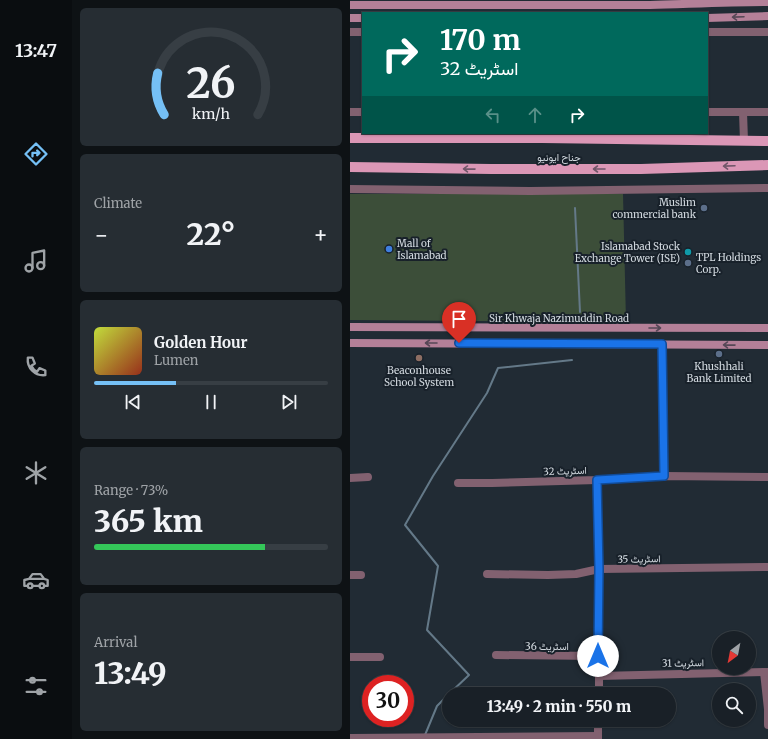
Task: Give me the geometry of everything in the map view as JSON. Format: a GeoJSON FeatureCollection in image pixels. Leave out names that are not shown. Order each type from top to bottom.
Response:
{"type":"FeatureCollection","features":[{"type":"Feature","properties":{"kind":"main road"},"geometry":{"type":"LineString","coordinates":[[350,5],[693,4],[751,1],[767,2]]}},
{"type":"Feature","properties":{"kind":"main road"},"geometry":{"type":"LineString","coordinates":[[693,4],[694,12]]}},
{"type":"Feature","properties":{"kind":"main road"},"geometry":{"type":"LineString","coordinates":[[708,18],[768,16]]}},
{"type":"Feature","properties":{"kind":"main road"},"geometry":{"type":"LineString","coordinates":[[350,18],[362,18]]}},
{"type":"Feature","properties":{"kind":"main road","name":"جناح ایونیو"},"geometry":{"type":"LineString","coordinates":[[350,138],[542,138],[768,141]]}},
{"type":"Feature","properties":{"kind":"main road","name":"جناح ایونیو"},"geometry":{"type":"LineString","coordinates":[[350,167],[626,169],[768,165]]}},
{"type":"Feature","properties":{"kind":"main road","name":"Sir Khwaja Nazimuddin Road"},"geometry":{"type":"LineString","coordinates":[[350,328],[768,328]]}},
{"type":"Feature","properties":{"kind":"main road"},"geometry":{"type":"LineString","coordinates":[[350,343],[768,345]]}},
{"type":"Feature","properties":{"kind":"street"},"geometry":{"type":"LineString","coordinates":[[350,32],[362,32]]}},
{"type":"Feature","properties":{"kind":"street"},"geometry":{"type":"LineString","coordinates":[[708,32],[768,32]]}},
{"type":"Feature","properties":{"kind":"street"},"geometry":{"type":"LineString","coordinates":[[350,112],[362,112]]}},
{"type":"Feature","properties":{"kind":"street"},"geometry":{"type":"LineString","coordinates":[[708,112],[768,112]]}},
{"type":"Feature","properties":{"kind":"street"},"geometry":{"type":"LineString","coordinates":[[743,112],[744,141]]}},
{"type":"Feature","properties":{"kind":"street"},"geometry":{"type":"LineString","coordinates":[[350,189],[530,191],[768,188]]}},
{"type":"Feature","properties":{"kind":"street"},"geometry":{"type":"LineString","coordinates":[[662,344],[664,476]]}},
{"type":"Feature","properties":{"kind":"street","name":"اسٹریٹ 32"},"geometry":{"type":"LineString","coordinates":[[458,483],[597,480],[664,476],[768,477]]}},
{"type":"Feature","properties":{"kind":"street"},"geometry":{"type":"LineString","coordinates":[[350,478],[368,477]]}},
{"type":"Feature","properties":{"kind":"street"},"geometry":{"type":"LineString","coordinates":[[597,480],[599,687]]}},
{"type":"Feature","properties":{"kind":"street","name":"اسٹریٹ 35"},"geometry":{"type":"LineString","coordinates":[[487,574],[576,574],[599,569],[768,568]]}},
{"type":"Feature","properties":{"kind":"street"},"geometry":{"type":"LineString","coordinates":[[350,575],[361,575]]}},
{"type":"Feature","properties":{"kind":"street"},"geometry":{"type":"LineString","coordinates":[[350,656],[380,657]]}},
{"type":"Feature","properties":{"kind":"street","name":"اسٹریٹ 36"},"geometry":{"type":"LineString","coordinates":[[496,656],[598,656]]}},
{"type":"Feature","properties":{"kind":"street"},"geometry":{"type":"LineString","coordinates":[[766,672],[768,725]]}},
{"type":"Feature","properties":{"kind":"street","name":"اسٹریٹ 31"},"geometry":{"type":"LineString","coordinates":[[599,676],[766,672]]}},
{"type":"Feature","properties":{"kind":"street"},"geometry":{"type":"LineString","coordinates":[[350,738],[598,737]]}},
{"type":"Feature","properties":{"kind":"green space"},"geometry":{"type":"Polygon","coordinates":[[[350,194],[623,194],[626,322],[350,320],[350,194]]]}},
{"type":"Feature","properties":{"kind":"waterway"},"geometry":{"type":"LineString","coordinates":[[575,208],[580,312]]}},
{"type":"Feature","properties":{"kind":"waterway"},"geometry":{"type":"LineString","coordinates":[[456,687],[469,675],[427,630],[438,566],[405,525],[433,476],[487,393],[498,368],[572,360]]}},
{"type":"Feature","properties":{"kind":"waterway"},"geometry":{"type":"LineString","coordinates":[[425,735],[437,706],[442,701]]}},
{"type":"Feature","properties":{"kind":"place","name":"Muslim commercial bank"},"geometry":{"type":"Point","coordinates":[704,208]}},
{"type":"Feature","properties":{"kind":"place","name":"Mall of Islamabad"},"geometry":{"type":"Point","coordinates":[389,249]}},
{"type":"Feature","properties":{"kind":"place","name":"Islamabad Stock Exchange Tower (ISE)"},"geometry":{"type":"Point","coordinates":[688,252]}},
{"type":"Feature","properties":{"kind":"place","name":"TPL Holdings Corp."},"geometry":{"type":"Point","coordinates":[688,263]}},
{"type":"Feature","properties":{"kind":"place","name":"Khushhali Bank Limited"},"geometry":{"type":"Point","coordinates":[719,354]}},
{"type":"Feature","properties":{"kind":"place","name":"Beaconhouse School System"},"geometry":{"type":"Point","coordinates":[419,358]}},
{"type":"Feature","properties":{"kind":"route"},"geometry":{"type":"LineString","coordinates":[[459,343],[662,344],[664,476],[597,480],[599,569],[598,656]]}}]}
